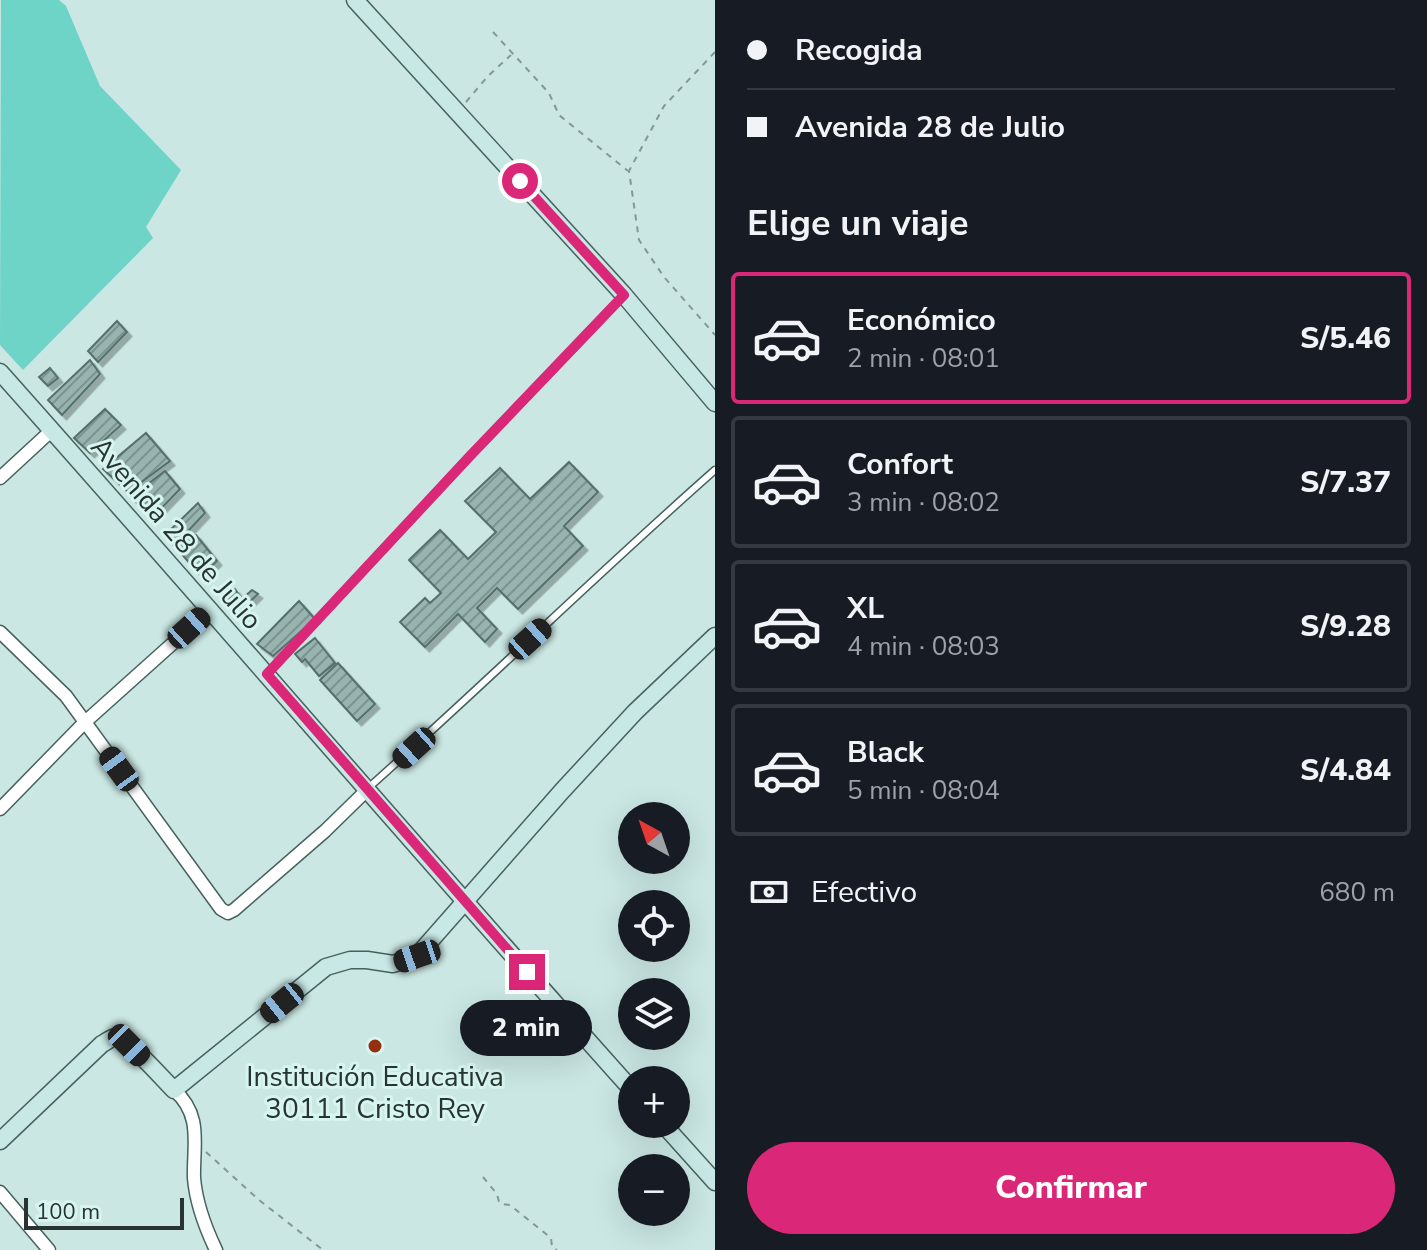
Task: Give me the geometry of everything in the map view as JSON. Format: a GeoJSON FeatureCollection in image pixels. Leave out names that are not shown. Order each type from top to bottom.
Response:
{"type":"FeatureCollection","features":[{"type":"Feature","properties":{"kind":"street"},"geometry":{"type":"LineString","coordinates":[[355,0],[624,295],[715,403]]}},
{"type":"Feature","properties":{"kind":"street","name":"Avenida 28 de Julio"},"geometry":{"type":"LineString","coordinates":[[0,372],[618,1074]]}},
{"type":"Feature","properties":{"kind":"street"},"geometry":{"type":"LineString","coordinates":[[0,478],[52,430]]}},
{"type":"Feature","properties":{"kind":"street"},"geometry":{"type":"LineString","coordinates":[[0,809],[85,722],[210,610]]}},
{"type":"Feature","properties":{"kind":"street"},"geometry":{"type":"LineString","coordinates":[[0,632],[66,696],[221,909],[228,913],[325,831],[367,790]]}},
{"type":"Feature","properties":{"kind":"street"},"geometry":{"type":"LineString","coordinates":[[174,1090],[326,967],[350,960],[393,964],[417,956],[635,712],[715,636]]}},
{"type":"Feature","properties":{"kind":"street"},"geometry":{"type":"LineString","coordinates":[[0,1141],[102,1044],[113,1037],[120,1038],[187,1104],[196,1143],[194,1178],[198,1203],[216,1250]]}},
{"type":"Feature","properties":{"kind":"street"},"geometry":{"type":"LineString","coordinates":[[676,1138],[715,1182]]}},
{"type":"Feature","properties":{"kind":"street"},"geometry":{"type":"LineString","coordinates":[[0,1192],[49,1250]]}},
{"type":"Feature","properties":{"kind":"lane"},"geometry":{"type":"LineString","coordinates":[[267,674],[624,295]]}},
{"type":"Feature","properties":{"kind":"lane"},"geometry":{"type":"LineString","coordinates":[[367,790],[715,470]]}},
{"type":"Feature","properties":{"kind":"path"},"geometry":{"type":"LineString","coordinates":[[493,32],[549,93],[559,115],[629,171]]}},
{"type":"Feature","properties":{"kind":"path"},"geometry":{"type":"LineString","coordinates":[[715,52],[664,106],[629,171],[639,240],[664,277],[715,335]]}},
{"type":"Feature","properties":{"kind":"path"},"geometry":{"type":"LineString","coordinates":[[457,112],[488,76],[513,54]]}},
{"type":"Feature","properties":{"kind":"path"},"geometry":{"type":"LineString","coordinates":[[196,1143],[259,1200],[323,1250]]}},
{"type":"Feature","properties":{"kind":"path"},"geometry":{"type":"LineString","coordinates":[[483,1177],[501,1204],[510,1205],[551,1238],[552,1247],[557,1250]]}},
{"type":"Feature","properties":{"kind":"shaded area"},"geometry":{"type":"Polygon","coordinates":[[[1,0],[59,0],[66,6],[100,86],[181,170],[146,227],[153,238],[23,370],[0,345],[1,0]]]}},
{"type":"Feature","properties":{"kind":"building"},"geometry":{"type":"Polygon","coordinates":[[[117,321],[127,332],[98,362],[88,351],[117,321]]]}},
{"type":"Feature","properties":{"kind":"building"},"geometry":{"type":"Polygon","coordinates":[[[90,360],[100,374],[62,415],[48,400],[90,360]]]}},
{"type":"Feature","properties":{"kind":"building"},"geometry":{"type":"Polygon","coordinates":[[[50,368],[58,378],[48,386],[39,377],[50,368]]]}},
{"type":"Feature","properties":{"kind":"building"},"geometry":{"type":"Polygon","coordinates":[[[105,409],[121,425],[90,453],[74,438],[105,409]]]}},
{"type":"Feature","properties":{"kind":"building"},"geometry":{"type":"Polygon","coordinates":[[[146,433],[170,461],[128,492],[103,469],[146,433]]]}},
{"type":"Feature","properties":{"kind":"building"},"geometry":{"type":"Polygon","coordinates":[[[569,462],[598,492],[564,526],[583,546],[518,609],[497,588],[477,608],[497,629],[485,642],[458,614],[425,647],[400,622],[425,598],[430,603],[441,593],[409,560],[440,530],[468,559],[496,532],[465,501],[500,468],[530,499],[569,462]]]}},
{"type":"Feature","properties":{"kind":"building"},"geometry":{"type":"Polygon","coordinates":[[[165,471],[180,489],[152,518],[131,497],[165,471]]]}},
{"type":"Feature","properties":{"kind":"building"},"geometry":{"type":"Polygon","coordinates":[[[198,503],[205,513],[174,546],[165,535],[198,503]]]}},
{"type":"Feature","properties":{"kind":"building"},"geometry":{"type":"Polygon","coordinates":[[[196,535],[217,561],[201,576],[179,551],[196,535]]]}},
{"type":"Feature","properties":{"kind":"building"},"geometry":{"type":"Polygon","coordinates":[[[235,589],[242,599],[252,590],[258,594],[237,614],[221,601],[235,589]]]}},
{"type":"Feature","properties":{"kind":"building"},"geometry":{"type":"Polygon","coordinates":[[[299,601],[315,619],[273,656],[257,644],[299,601]]]}},
{"type":"Feature","properties":{"kind":"building"},"geometry":{"type":"Polygon","coordinates":[[[315,638],[335,663],[319,676],[305,659],[302,662],[295,654],[315,638]]]}},
{"type":"Feature","properties":{"kind":"building"},"geometry":{"type":"Polygon","coordinates":[[[338,663],[375,704],[357,721],[320,680],[338,663]]]}},
{"type":"Feature","properties":{"kind":"place","name":"Institución Educativa 30111 Cristo Rey"},"geometry":{"type":"Point","coordinates":[375,1046]}},
{"type":"Feature","properties":{"kind":"route"},"geometry":{"type":"LineString","coordinates":[[520,181],[624,295],[267,674],[527,972]]}}]}
